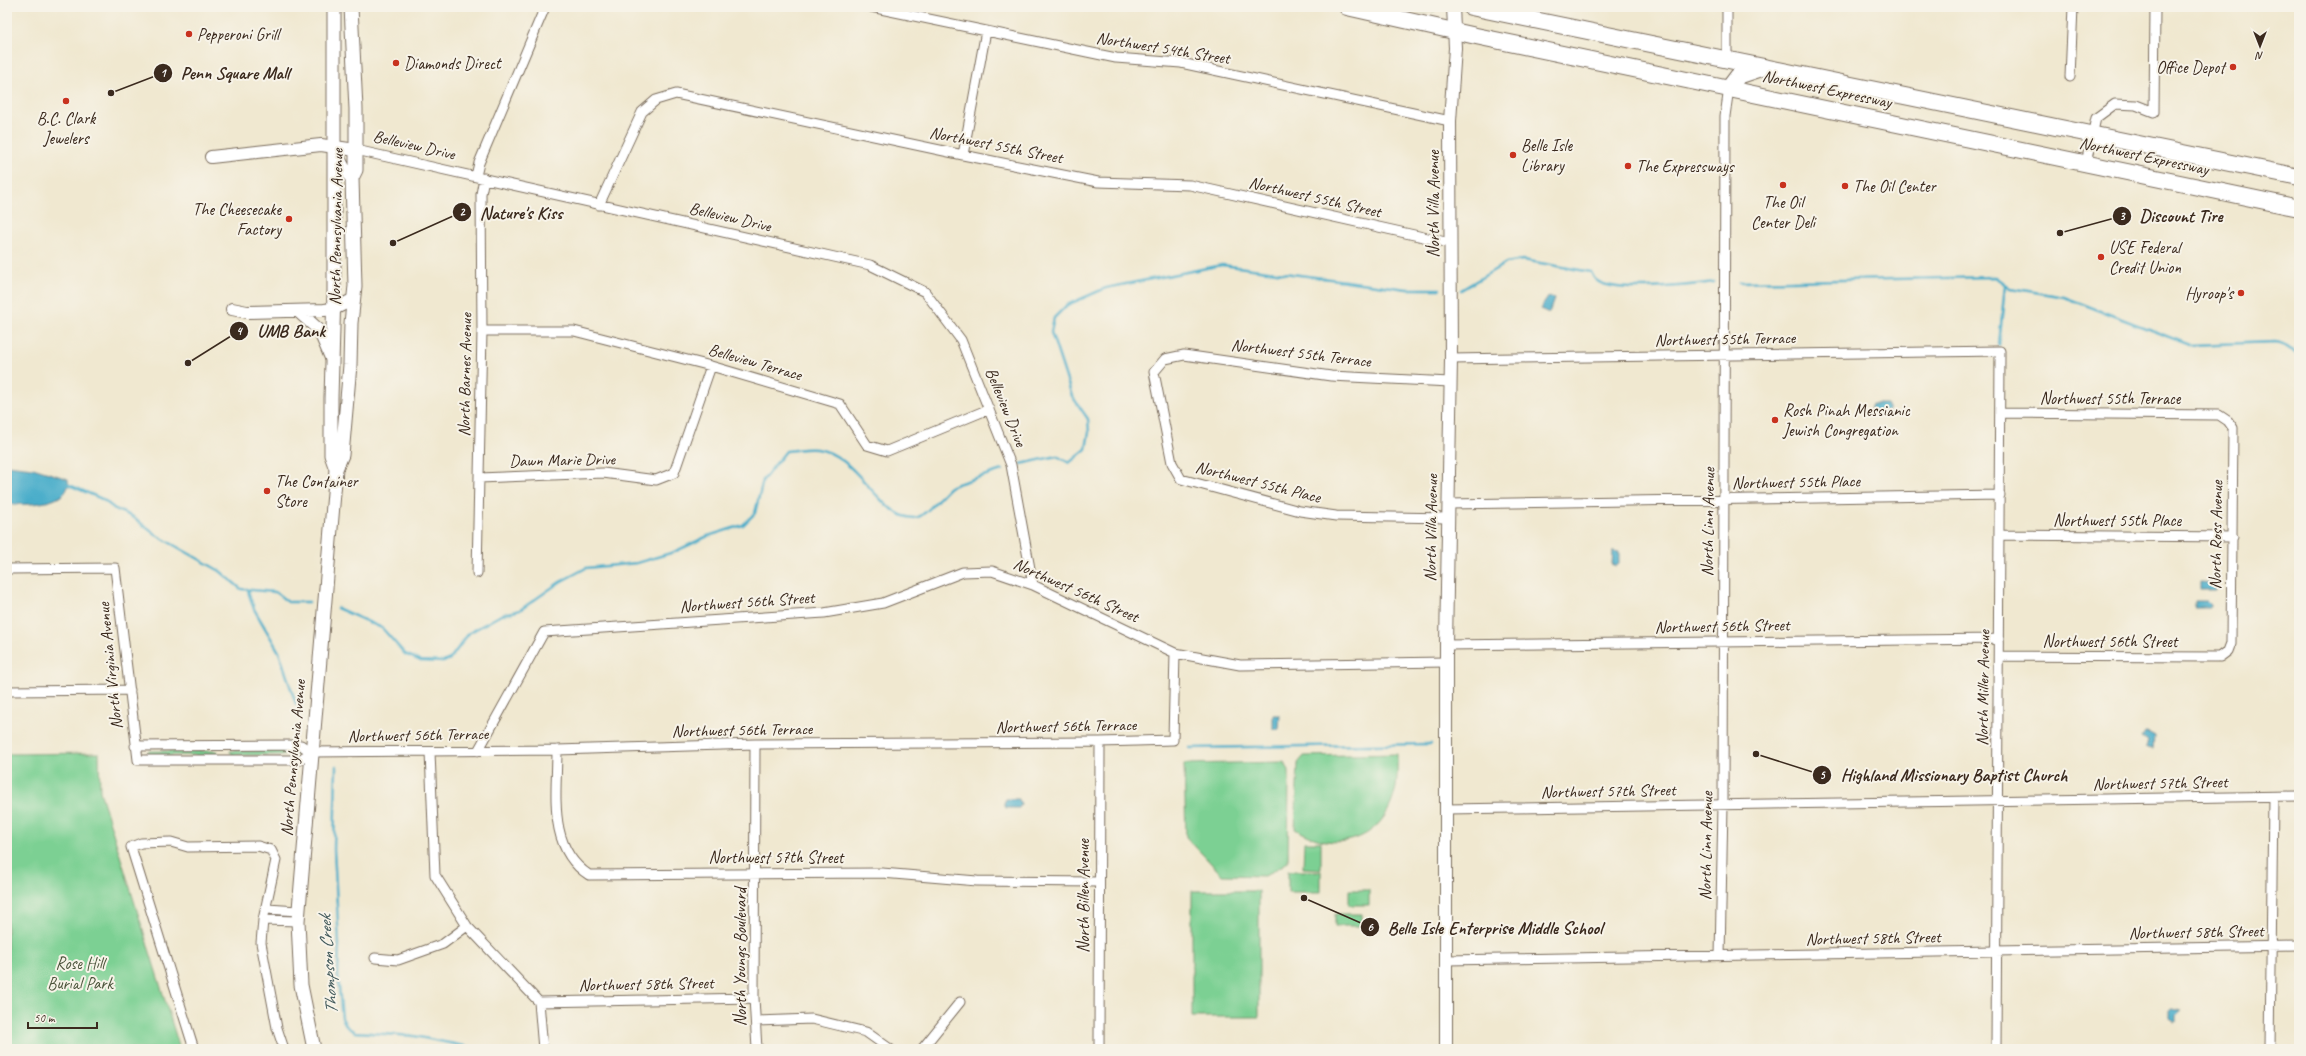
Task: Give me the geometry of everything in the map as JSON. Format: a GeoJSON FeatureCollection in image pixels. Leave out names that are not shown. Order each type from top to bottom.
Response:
{"type":"FeatureCollection","features":[{"type":"Feature","properties":{"kind":"highway","name":"Northwest Expressway"},"geometry":{"type":"LineString","coordinates":[[1347,7],[2299,208]]}},
{"type":"Feature","properties":{"kind":"highway","name":"Northwest Expressway"},"geometry":{"type":"LineString","coordinates":[[1470,7],[1727,58],[2299,177]]}},
{"type":"Feature","properties":{"kind":"highway"},"geometry":{"type":"LineString","coordinates":[[1729,88],[1738,76],[1766,66]]}},
{"type":"Feature","properties":{"kind":"main road","name":"North Pennsylvania Avenue"},"geometry":{"type":"LineString","coordinates":[[334,7],[334,348],[331,358],[331,455],[336,469]]}},
{"type":"Feature","properties":{"kind":"main road","name":"North Pennsylvania Avenue"},"geometry":{"type":"LineString","coordinates":[[314,1049],[301,985],[298,916],[336,469],[342,456],[356,271],[352,178],[356,170],[356,150],[351,7]]}},
{"type":"Feature","properties":{"kind":"main road"},"geometry":{"type":"LineString","coordinates":[[333,147],[345,171],[352,178]]}},
{"type":"Feature","properties":{"kind":"street","name":"North Barnes Avenue"},"geometry":{"type":"LineString","coordinates":[[478,573],[482,331],[481,194],[479,163],[545,7]]}},
{"type":"Feature","properties":{"kind":"street","name":"Northwest 54th Street"},"geometry":{"type":"LineString","coordinates":[[871,7],[1116,58],[1181,63],[1450,121]]}},
{"type":"Feature","properties":{"kind":"street","name":"North Villa Avenue"},"geometry":{"type":"LineString","coordinates":[[1446,1049],[1446,645],[1451,359],[1450,121],[1455,65],[1453,7]]}},
{"type":"Feature","properties":{"kind":"street"},"geometry":{"type":"LineString","coordinates":[[1727,7],[1727,58]]}},
{"type":"Feature","properties":{"kind":"street"},"geometry":{"type":"LineString","coordinates":[[2070,76],[2073,7]]}},
{"type":"Feature","properties":{"kind":"street"},"geometry":{"type":"LineString","coordinates":[[2086,163],[2096,118],[2115,104],[2136,105],[2154,112],[2155,7]]}},
{"type":"Feature","properties":{"kind":"street"},"geometry":{"type":"LineString","coordinates":[[963,155],[986,31]]}},
{"type":"Feature","properties":{"kind":"street","name":"North Linn Avenue"},"geometry":{"type":"LineString","coordinates":[[1720,956],[1723,806],[1722,642],[1726,355],[1726,116],[1729,88]]}},
{"type":"Feature","properties":{"kind":"street","name":"Northwest 55th Street"},"geometry":{"type":"LineString","coordinates":[[599,205],[642,112],[656,100],[676,94],[1098,182],[1190,185],[1450,243]]}},
{"type":"Feature","properties":{"kind":"street","name":"Belleview Drive"},"geometry":{"type":"LineString","coordinates":[[211,157],[321,145],[356,150],[870,266],[925,292],[961,340],[1011,465],[1033,585]]}},
{"type":"Feature","properties":{"kind":"street"},"geometry":{"type":"LineString","coordinates":[[232,309],[248,312],[299,312],[334,309],[354,299]]}},
{"type":"Feature","properties":{"kind":"street"},"geometry":{"type":"LineString","coordinates":[[299,312],[319,330],[331,358]]}},
{"type":"Feature","properties":{"kind":"street","name":"Belleview Terrace"},"geometry":{"type":"LineString","coordinates":[[482,331],[574,331],[711,366],[840,404],[867,445],[887,451],[989,409]]}},
{"type":"Feature","properties":{"kind":"street","name":"Northwest 55th Terrace"},"geometry":{"type":"LineString","coordinates":[[1451,359],[2000,351]]}},
{"type":"Feature","properties":{"kind":"street","name":"North Miller Avenue"},"geometry":{"type":"LineString","coordinates":[[1996,1049],[2001,413],[2000,351]]}},
{"type":"Feature","properties":{"kind":"street","name":"Northwest 55th Terrace"},"geometry":{"type":"LineString","coordinates":[[1181,479],[1172,463],[1154,372],[1165,359],[1184,355],[1331,376],[1450,382]]}},
{"type":"Feature","properties":{"kind":"street","name":"Dawn Marie Drive"},"geometry":{"type":"LineString","coordinates":[[480,478],[602,472],[656,480],[674,472],[711,366]]}},
{"type":"Feature","properties":{"kind":"street","name":"Northwest 55th Terrace"},"geometry":{"type":"LineString","coordinates":[[2001,413],[2219,415]]}},
{"type":"Feature","properties":{"kind":"street","name":"North Ross Avenue"},"geometry":{"type":"LineString","coordinates":[[2219,415],[2228,421],[2233,428],[2231,643],[2228,651],[2220,657]]}},
{"type":"Feature","properties":{"kind":"street","name":"Northwest 55th Place"},"geometry":{"type":"LineString","coordinates":[[1181,479],[1300,511],[1336,516],[1448,518]]}},
{"type":"Feature","properties":{"kind":"street","name":"Northwest 55th Place"},"geometry":{"type":"LineString","coordinates":[[1448,504],[2000,495]]}},
{"type":"Feature","properties":{"kind":"street","name":"Northwest 55th Place"},"geometry":{"type":"LineString","coordinates":[[2000,535],[2233,537]]}},
{"type":"Feature","properties":{"kind":"street","name":"North Virginia Avenue"},"geometry":{"type":"LineString","coordinates":[[7,570],[115,568],[130,690],[135,746],[138,760]]}},
{"type":"Feature","properties":{"kind":"street","name":"Northwest 56th Street"},"geometry":{"type":"LineString","coordinates":[[478,751],[544,632],[824,613],[883,603],[963,572],[992,571],[1033,585],[1175,653],[1240,665],[1446,662]]}},
{"type":"Feature","properties":{"kind":"street","name":"Northwest 56th Street"},"geometry":{"type":"LineString","coordinates":[[1446,645],[1999,639]]}},
{"type":"Feature","properties":{"kind":"street","name":"Northwest 56th Terrace"},"geometry":{"type":"LineString","coordinates":[[135,746],[301,745],[311,752],[430,752],[755,744],[1100,742],[1173,740],[1175,653]]}},
{"type":"Feature","properties":{"kind":"street","name":"Northwest 56th Street"},"geometry":{"type":"LineString","coordinates":[[1999,656],[2220,657]]}},
{"type":"Feature","properties":{"kind":"street"},"geometry":{"type":"LineString","coordinates":[[7,692],[130,690]]}},
{"type":"Feature","properties":{"kind":"street","name":"North Billen Avenue"},"geometry":{"type":"LineString","coordinates":[[1099,1049],[1100,742]]}},
{"type":"Feature","properties":{"kind":"street","name":"North Youngs Boulevard"},"geometry":{"type":"LineString","coordinates":[[755,744],[756,873],[754,998],[757,1049]]}},
{"type":"Feature","properties":{"kind":"street"},"geometry":{"type":"LineString","coordinates":[[225,746],[225,760]]}},
{"type":"Feature","properties":{"kind":"street","name":"Northwest 57th Street"},"geometry":{"type":"LineString","coordinates":[[557,750],[557,824],[560,836],[578,868],[589,875],[882,873],[977,881],[1099,882]]}},
{"type":"Feature","properties":{"kind":"street","name":"Northwest 56th Terrace"},"geometry":{"type":"LineString","coordinates":[[138,760],[300,760],[311,752]]}},
{"type":"Feature","properties":{"kind":"street"},"geometry":{"type":"LineString","coordinates":[[430,752],[435,875],[467,926],[538,1002],[543,1049]]}},
{"type":"Feature","properties":{"kind":"street","name":"Northwest 57th Street"},"geometry":{"type":"LineString","coordinates":[[1446,809],[1998,802],[2299,796]]}},
{"type":"Feature","properties":{"kind":"street"},"geometry":{"type":"LineString","coordinates":[[2270,1049],[2273,797]]}},
{"type":"Feature","properties":{"kind":"street"},"geometry":{"type":"LineString","coordinates":[[194,1049],[131,847],[141,842],[171,842],[188,847],[258,846],[271,850],[276,860],[267,909],[263,920],[261,943],[277,1028],[284,1049]]}},
{"type":"Feature","properties":{"kind":"street"},"geometry":{"type":"LineString","coordinates":[[267,909],[298,916]]}},
{"type":"Feature","properties":{"kind":"street"},"geometry":{"type":"LineString","coordinates":[[263,920],[298,916]]}},
{"type":"Feature","properties":{"kind":"street"},"geometry":{"type":"LineString","coordinates":[[375,958],[398,960],[443,944],[467,926]]}},
{"type":"Feature","properties":{"kind":"street","name":"Northwest 58th Street"},"geometry":{"type":"LineString","coordinates":[[1447,960],[1997,953],[2299,946]]}},
{"type":"Feature","properties":{"kind":"street","name":"Northwest 58th Street"},"geometry":{"type":"LineString","coordinates":[[538,1002],[754,998]]}},
{"type":"Feature","properties":{"kind":"street"},"geometry":{"type":"LineString","coordinates":[[922,1049],[960,1002]]}},
{"type":"Feature","properties":{"kind":"street"},"geometry":{"type":"LineString","coordinates":[[756,1020],[812,1020],[866,1032],[890,1049]]}},
{"type":"Feature","properties":{"kind":"green space"},"geometry":{"type":"Polygon","coordinates":[[[1399,7],[1430,7],[1435,11],[1423,12],[1399,7]]]}},
{"type":"Feature","properties":{"kind":"green space"},"geometry":{"type":"Polygon","coordinates":[[[300,750],[299,755],[232,755],[230,751],[300,750]]]}},
{"type":"Feature","properties":{"kind":"green space"},"geometry":{"type":"Polygon","coordinates":[[[149,751],[218,752],[216,755],[149,756],[147,753],[149,751]]]}},
{"type":"Feature","properties":{"kind":"green space","name":"Rose Hill Burial Park"},"geometry":{"type":"Polygon","coordinates":[[[99,753],[100,791],[180,1049],[7,1049],[7,754],[99,753]]]}},
{"type":"Feature","properties":{"kind":"green space"},"geometry":{"type":"Polygon","coordinates":[[[1397,754],[1397,782],[1395,791],[1391,804],[1378,825],[1358,838],[1334,842],[1317,839],[1295,829],[1298,763],[1304,756],[1397,754]]]}},
{"type":"Feature","properties":{"kind":"green space"},"geometry":{"type":"Polygon","coordinates":[[[1284,762],[1289,770],[1288,862],[1265,876],[1222,875],[1186,837],[1184,764],[1284,762]]]}},
{"type":"Feature","properties":{"kind":"green space"},"geometry":{"type":"Polygon","coordinates":[[[1304,842],[1321,842],[1321,869],[1303,868],[1304,842]]]}},
{"type":"Feature","properties":{"kind":"green space"},"geometry":{"type":"Polygon","coordinates":[[[1288,871],[1321,871],[1321,892],[1288,892],[1288,871]]]}},
{"type":"Feature","properties":{"kind":"green space"},"geometry":{"type":"Polygon","coordinates":[[[1349,890],[1369,890],[1369,905],[1349,905],[1349,890]]]}},
{"type":"Feature","properties":{"kind":"green space"},"geometry":{"type":"Polygon","coordinates":[[[1192,891],[1259,891],[1259,1017],[1192,1017],[1192,891]]]}},
{"type":"Feature","properties":{"kind":"green space"},"geometry":{"type":"Polygon","coordinates":[[[1335,914],[1362,914],[1362,926],[1335,926],[1335,914]]]}},
{"type":"Feature","properties":{"kind":"water"},"geometry":{"type":"Polygon","coordinates":[[[1549,296],[1554,299],[1549,313],[1540,309],[1549,296]]]}},
{"type":"Feature","properties":{"kind":"water"},"geometry":{"type":"Polygon","coordinates":[[[1872,404],[1886,404],[1889,410],[1886,412],[1869,412],[1872,404]]]}},
{"type":"Feature","properties":{"kind":"water"},"geometry":{"type":"Polygon","coordinates":[[[7,465],[33,468],[68,479],[68,488],[63,494],[46,502],[35,504],[7,504],[7,465]]]}},
{"type":"Feature","properties":{"kind":"water"},"geometry":{"type":"Polygon","coordinates":[[[1613,551],[1619,552],[1619,564],[1617,566],[1612,564],[1613,551]]]}},
{"type":"Feature","properties":{"kind":"water"},"geometry":{"type":"Polygon","coordinates":[[[2199,582],[2216,583],[2216,590],[2199,590],[2199,582]]]}},
{"type":"Feature","properties":{"kind":"water"},"geometry":{"type":"Polygon","coordinates":[[[2195,601],[2207,601],[2211,607],[2195,607],[2195,601]]]}},
{"type":"Feature","properties":{"kind":"water"},"geometry":{"type":"Polygon","coordinates":[[[1273,715],[1280,715],[1279,729],[1273,729],[1273,715]]]}},
{"type":"Feature","properties":{"kind":"water"},"geometry":{"type":"Polygon","coordinates":[[[2145,732],[2154,737],[2153,748],[2146,747],[2148,741],[2142,737],[2145,732]]]}},
{"type":"Feature","properties":{"kind":"water"},"geometry":{"type":"Polygon","coordinates":[[[1006,799],[1019,799],[1021,805],[1019,808],[1006,808],[1004,803],[1006,799]]]}},
{"type":"Feature","properties":{"kind":"water"},"geometry":{"type":"Polygon","coordinates":[[[2173,1009],[2182,1011],[2177,1015],[2177,1021],[2174,1022],[2170,1018],[2170,1010],[2173,1009]]]}},
{"type":"Feature","properties":{"kind":"waterway"},"geometry":{"type":"LineString","coordinates":[[1461,290],[1506,263],[1523,260],[1591,272],[1596,280],[1605,285],[1619,287],[1653,288],[1714,282]]}},
{"type":"Feature","properties":{"kind":"waterway"},"geometry":{"type":"LineString","coordinates":[[1021,464],[1057,456],[1069,463],[1086,449],[1089,432],[1088,419],[1072,396],[1051,332],[1054,318],[1067,305],[1106,288],[1222,265],[1407,289],[1440,289]]}},
{"type":"Feature","properties":{"kind":"waterway"},"geometry":{"type":"LineString","coordinates":[[1740,282],[1995,277],[2010,288],[2064,297],[2190,345],[2275,342],[2290,347],[2299,359]]}},
{"type":"Feature","properties":{"kind":"waterway"},"geometry":{"type":"LineString","coordinates":[[1999,345],[2005,285]]}},
{"type":"Feature","properties":{"kind":"waterway"},"geometry":{"type":"LineString","coordinates":[[337,608],[382,628],[405,654],[421,661],[443,662],[450,659],[469,633],[501,615],[520,610],[560,582],[586,568],[637,563],[674,552],[708,536],[743,525],[755,513],[763,480],[786,451],[816,449],[831,453],[844,461],[890,508],[901,515],[914,518],[928,510],[950,487],[1002,470]]}},
{"type":"Feature","properties":{"kind":"waterway"},"geometry":{"type":"LineString","coordinates":[[67,484],[102,499],[115,509],[133,517],[156,535],[220,571],[241,589],[275,592],[288,602],[309,602]]}},
{"type":"Feature","properties":{"kind":"waterway","name":"Thompson Creek"},"geometry":{"type":"LineString","coordinates":[[248,591],[254,609],[279,652],[296,704]]}},
{"type":"Feature","properties":{"kind":"waterway"},"geometry":{"type":"LineString","coordinates":[[1190,748],[1431,744]]}},
{"type":"Feature","properties":{"kind":"waterway","name":"Thompson Creek"},"geometry":{"type":"LineString","coordinates":[[336,766],[334,849],[339,944],[338,976],[342,1018],[347,1027],[355,1032],[414,1036],[479,1049]]}},
{"type":"Feature","properties":{"kind":"place","name":"Pepperoni Grill"},"geometry":{"type":"Point","coordinates":[189,34]}},
{"type":"Feature","properties":{"kind":"place","name":"Diamonds Direct"},"geometry":{"type":"Point","coordinates":[396,63]}},
{"type":"Feature","properties":{"kind":"place","name":"Office Depot"},"geometry":{"type":"Point","coordinates":[2233,67]}},
{"type":"Feature","properties":{"kind":"place","name":"Penn Square Mall"},"geometry":{"type":"Point","coordinates":[111,93]}},
{"type":"Feature","properties":{"kind":"place","name":"B.C. Clark Jewelers"},"geometry":{"type":"Point","coordinates":[66,101]}},
{"type":"Feature","properties":{"kind":"place","name":"Belle Isle Library"},"geometry":{"type":"Point","coordinates":[1513,155]}},
{"type":"Feature","properties":{"kind":"place","name":"The Expressways"},"geometry":{"type":"Point","coordinates":[1628,166]}},
{"type":"Feature","properties":{"kind":"place","name":"The Oil Center Deli"},"geometry":{"type":"Point","coordinates":[1783,185]}},
{"type":"Feature","properties":{"kind":"place","name":"The Oil Center"},"geometry":{"type":"Point","coordinates":[1845,186]}},
{"type":"Feature","properties":{"kind":"place","name":"The Cheesecake Factory"},"geometry":{"type":"Point","coordinates":[289,219]}},
{"type":"Feature","properties":{"kind":"place","name":"Discount Tire"},"geometry":{"type":"Point","coordinates":[2060,233]}},
{"type":"Feature","properties":{"kind":"place","name":"Nature's Kiss"},"geometry":{"type":"Point","coordinates":[393,243]}},
{"type":"Feature","properties":{"kind":"place","name":"USE Federal Credit Union"},"geometry":{"type":"Point","coordinates":[2101,257]}},
{"type":"Feature","properties":{"kind":"place","name":"Hyroop's"},"geometry":{"type":"Point","coordinates":[2241,293]}},
{"type":"Feature","properties":{"kind":"place","name":"UMB Bank"},"geometry":{"type":"Point","coordinates":[188,363]}},
{"type":"Feature","properties":{"kind":"place","name":"Rosh Pinah Messianic Jewish Congregation"},"geometry":{"type":"Point","coordinates":[1775,420]}},
{"type":"Feature","properties":{"kind":"place","name":"The Container Store"},"geometry":{"type":"Point","coordinates":[267,491]}},
{"type":"Feature","properties":{"kind":"place","name":"Highland Missionary Baptist Church"},"geometry":{"type":"Point","coordinates":[1756,754]}},
{"type":"Feature","properties":{"kind":"place","name":"Belle Isle Enterprise Middle School"},"geometry":{"type":"Point","coordinates":[1304,898]}}]}
